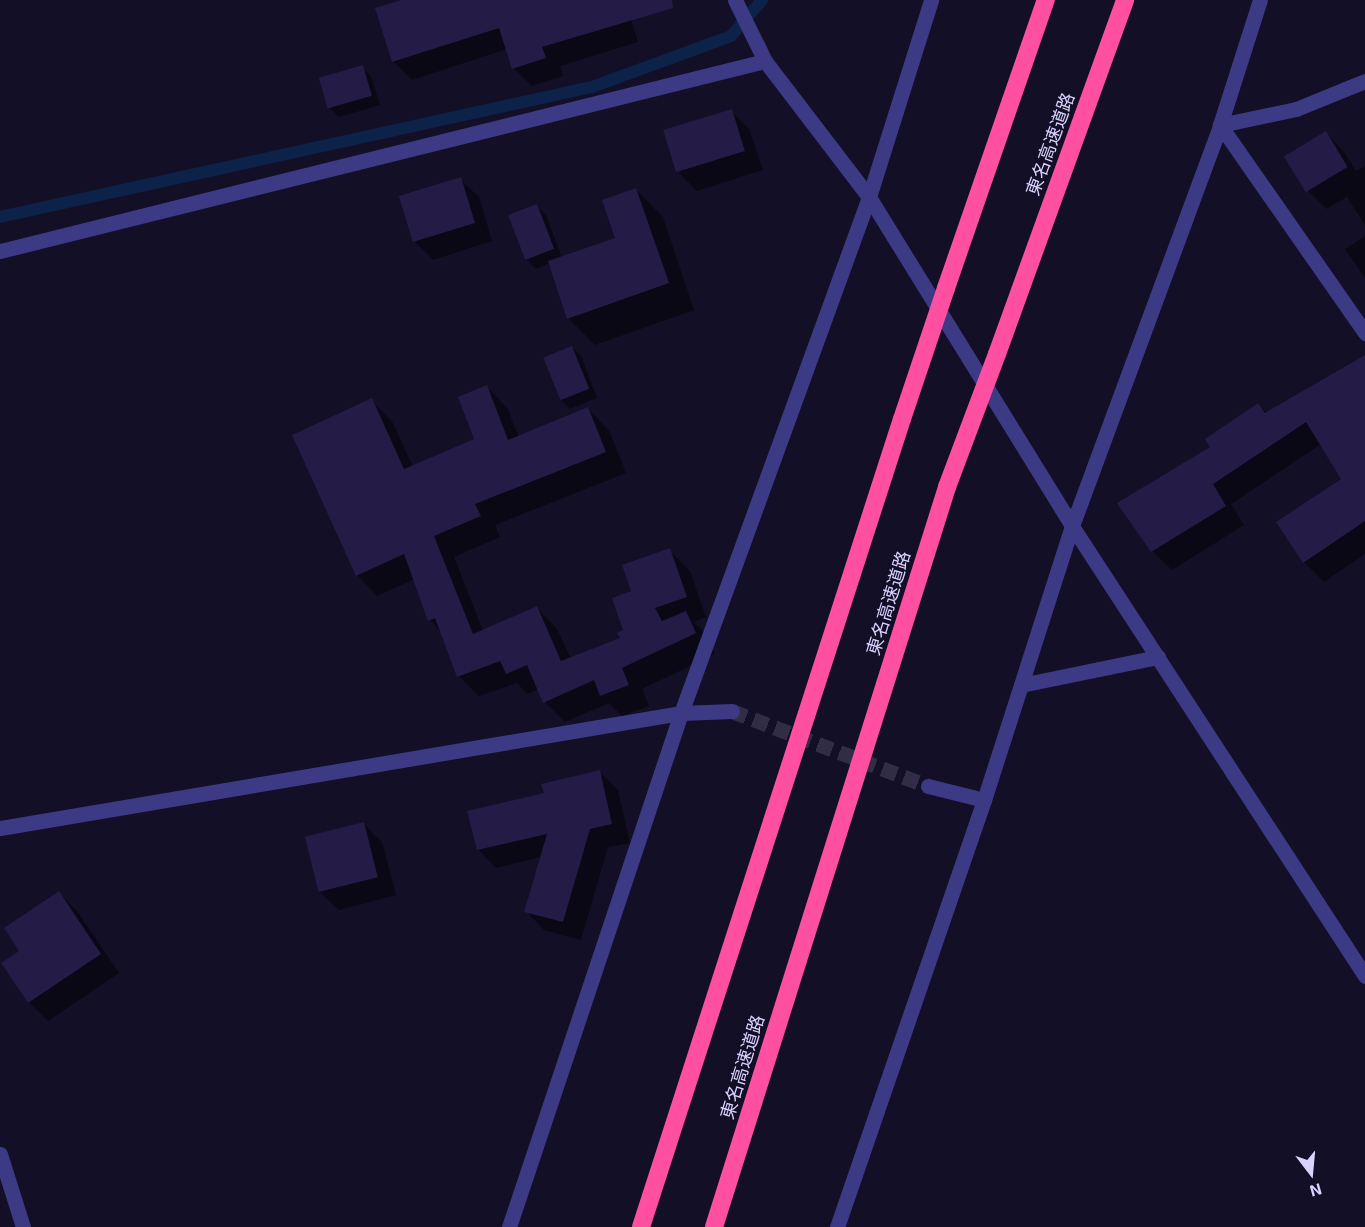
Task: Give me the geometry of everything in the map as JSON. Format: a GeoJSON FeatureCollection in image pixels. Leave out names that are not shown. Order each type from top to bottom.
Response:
{"type":"FeatureCollection","features":[{"type":"Feature","properties":{"kind":"highway"},"geometry":{"type":"LineString","coordinates":[[641,1227],[902,419],[1046,0]]}},
{"type":"Feature","properties":{"kind":"highway","name":"東名高速道路"},"geometry":{"type":"LineString","coordinates":[[714,1227],[947,487],[1125,0]]}},
{"type":"Feature","properties":{"kind":"street"},"geometry":{"type":"LineString","coordinates":[[735,0],[765,61],[869,197],[1072,526],[1365,976]]}},
{"type":"Feature","properties":{"kind":"street"},"geometry":{"type":"LineString","coordinates":[[509,1227],[681,713],[869,197],[932,0]]}},
{"type":"Feature","properties":{"kind":"street"},"geometry":{"type":"LineString","coordinates":[[837,1227],[984,800],[1072,526],[1220,125],[1260,0]]}},
{"type":"Feature","properties":{"kind":"street"},"geometry":{"type":"LineString","coordinates":[[0,251],[765,61]]}},
{"type":"Feature","properties":{"kind":"street"},"geometry":{"type":"LineString","coordinates":[[1220,125],[1296,109],[1365,81]]}},
{"type":"Feature","properties":{"kind":"street"},"geometry":{"type":"LineString","coordinates":[[1220,125],[1365,333]]}},
{"type":"Feature","properties":{"kind":"street"},"geometry":{"type":"LineString","coordinates":[[1021,685],[1158,657]]}},
{"type":"Feature","properties":{"kind":"street"},"geometry":{"type":"LineString","coordinates":[[0,828],[681,713],[732,711]]}},
{"type":"Feature","properties":{"kind":"street"},"geometry":{"type":"LineString","coordinates":[[928,786],[984,800]]}},
{"type":"Feature","properties":{"kind":"street"},"geometry":{"type":"LineString","coordinates":[[0,1154],[23,1227]]}},
{"type":"Feature","properties":{"kind":"building"},"geometry":{"type":"Polygon","coordinates":[[[401,0],[672,0],[673,8],[542,47],[546,58],[512,69],[499,28],[392,62],[375,8],[401,0]]]}},
{"type":"Feature","properties":{"kind":"building"},"geometry":{"type":"Polygon","coordinates":[[[363,65],[372,96],[328,108],[319,78],[363,65]]]}},
{"type":"Feature","properties":{"kind":"building"},"geometry":{"type":"Polygon","coordinates":[[[732,109],[745,151],[676,172],[663,130],[732,109]]]}},
{"type":"Feature","properties":{"kind":"building"},"geometry":{"type":"Polygon","coordinates":[[[1326,131],[1348,167],[1306,192],[1284,156],[1326,131]]]}},
{"type":"Feature","properties":{"kind":"building"},"geometry":{"type":"Polygon","coordinates":[[[461,177],[475,223],[413,242],[399,196],[461,177]]]}},
{"type":"Feature","properties":{"kind":"building"},"geometry":{"type":"Polygon","coordinates":[[[636,188],[669,283],[567,319],[548,261],[615,238],[602,200],[636,188]]]}},
{"type":"Feature","properties":{"kind":"building"},"geometry":{"type":"Polygon","coordinates":[[[537,204],[554,249],[525,260],[508,215],[537,204]]]}},
{"type":"Feature","properties":{"kind":"building"},"geometry":{"type":"Polygon","coordinates":[[[572,346],[589,389],[560,400],[543,358],[572,346]]]}},
{"type":"Feature","properties":{"kind":"building"},"geometry":{"type":"Polygon","coordinates":[[[1365,355],[1365,521],[1303,563],[1276,522],[1341,479],[1306,422],[1213,484],[1226,506],[1151,552],[1117,503],[1210,447],[1205,439],[1258,403],[1265,413],[1365,355]]]}},
{"type":"Feature","properties":{"kind":"building"},"geometry":{"type":"Polygon","coordinates":[[[487,385],[508,440],[588,407],[606,452],[475,504],[481,516],[434,536],[473,634],[537,606],[561,661],[620,638],[617,633],[623,630],[612,598],[631,591],[622,565],[670,548],[687,597],[655,608],[662,621],[686,611],[696,633],[622,668],[629,685],[600,696],[594,680],[543,703],[527,665],[506,674],[500,661],[457,677],[435,618],[428,621],[404,554],[356,576],[292,435],[372,398],[404,469],[474,439],[458,397],[487,385]]]}},
{"type":"Feature","properties":{"kind":"building"},"geometry":{"type":"Polygon","coordinates":[[[600,770],[612,824],[590,829],[563,922],[524,912],[547,834],[477,850],[467,811],[544,793],[541,784],[600,770]]]}},
{"type":"Feature","properties":{"kind":"building"},"geometry":{"type":"Polygon","coordinates":[[[364,822],[378,877],[319,892],[305,837],[364,822]]]}},
{"type":"Feature","properties":{"kind":"building"},"geometry":{"type":"Polygon","coordinates":[[[59,891],[101,954],[28,1003],[1,963],[19,951],[4,928],[59,891]]]}},
{"type":"Feature","properties":{"kind":"waterway"},"geometry":{"type":"LineString","coordinates":[[0,217],[592,87],[731,36],[762,0]]}},
{"type":"Feature","properties":{"kind":"tunnel"},"geometry":{"type":"LineString","coordinates":[[732,711],[928,786]]}}]}
